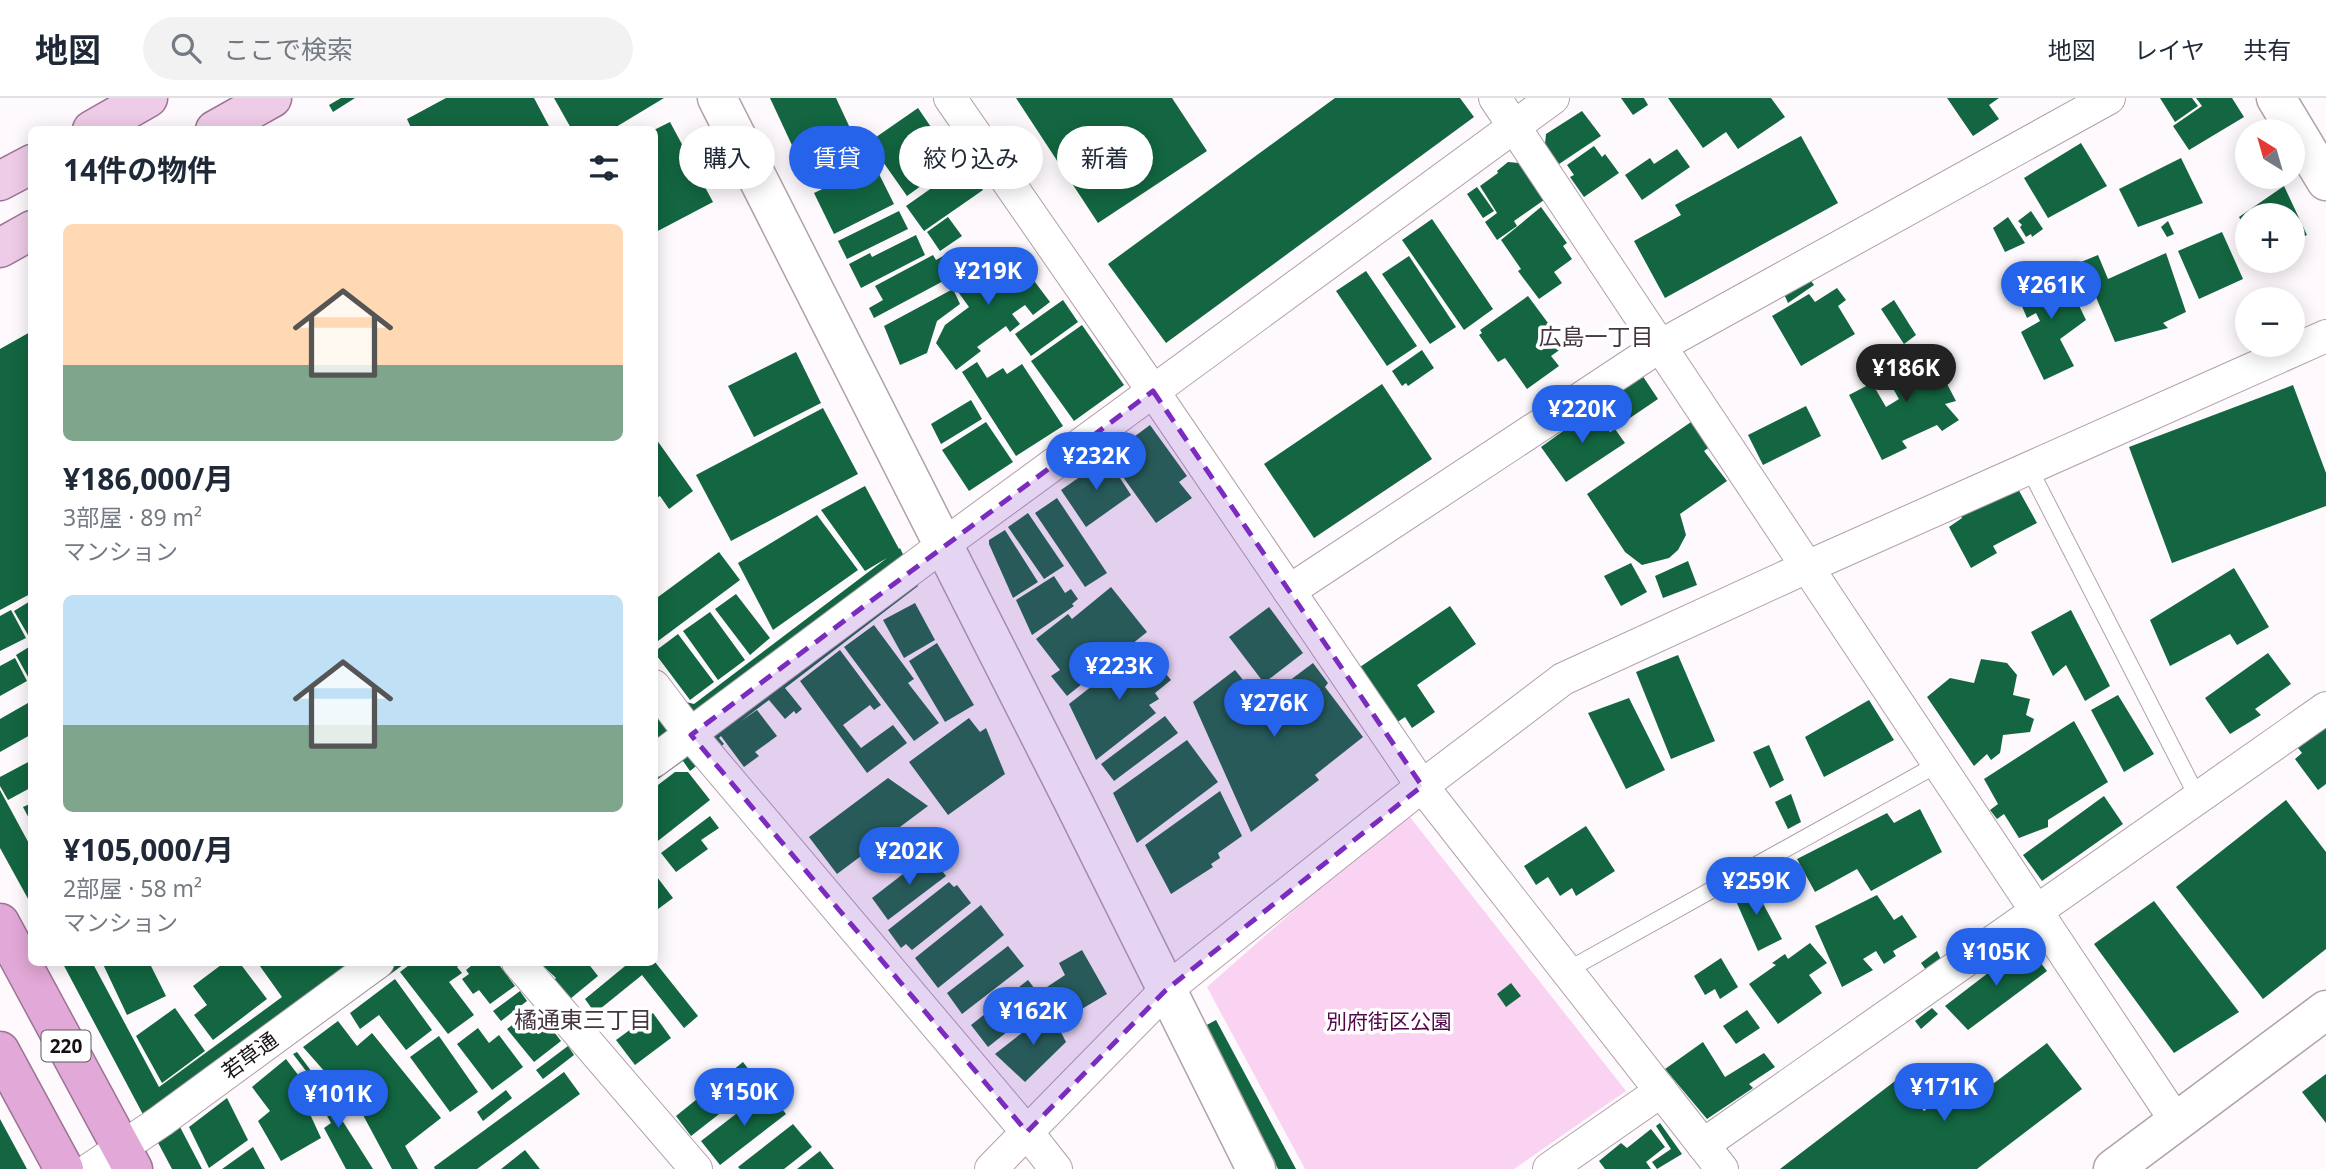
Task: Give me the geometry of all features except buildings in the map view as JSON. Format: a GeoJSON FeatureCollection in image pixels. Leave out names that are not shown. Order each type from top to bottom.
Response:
{"type":"FeatureCollection","features":[{"type":"Feature","properties":{"kind":"highway","name":"220"},"geometry":{"type":"LineString","coordinates":[[0,923],[127,1159]]}},
{"type":"Feature","properties":{"kind":"highway","name":"220"},"geometry":{"type":"LineString","coordinates":[[0,1051],[64,1169]]}},
{"type":"Feature","properties":{"kind":"main road"},"geometry":{"type":"LineString","coordinates":[[99,126],[148,98]]}},
{"type":"Feature","properties":{"kind":"main road"},"geometry":{"type":"LineString","coordinates":[[0,181],[28,166]]}},
{"type":"Feature","properties":{"kind":"main road"},"geometry":{"type":"LineString","coordinates":[[0,248],[28,232]]}},
{"type":"Feature","properties":{"kind":"street"},"geometry":{"type":"LineString","coordinates":[[717,98],[1256,1169]]}},
{"type":"Feature","properties":{"kind":"street"},"geometry":{"type":"LineString","coordinates":[[950,98],[1422,786],[1712,1157],[2036,911],[2326,708]]}},
{"type":"Feature","properties":{"kind":"street"},"geometry":{"type":"LineString","coordinates":[[1495,98],[2176,1121]]}},
{"type":"Feature","properties":{"kind":"street"},"geometry":{"type":"LineString","coordinates":[[658,758],[942,545],[1553,98]]}},
{"type":"Feature","properties":{"kind":"street"},"geometry":{"type":"LineString","coordinates":[[1289,591],[1660,346],[2109,98]]}},
{"type":"Feature","properties":{"kind":"street"},"geometry":{"type":"LineString","coordinates":[[2276,98],[2326,181]]}},
{"type":"Feature","properties":{"kind":"street"},"geometry":{"type":"LineString","coordinates":[[991,1169],[1166,990],[1422,786],[1563,679],[1807,566],[2326,336]]}},
{"type":"Feature","properties":{"kind":"street"},"geometry":{"type":"LineString","coordinates":[[658,691],[1056,1169]]}},
{"type":"Feature","properties":{"kind":"street","name":"若草通"},"geometry":{"type":"LineString","coordinates":[[90,1169],[127,1159],[373,966]]}},
{"type":"Feature","properties":{"kind":"street"},"geometry":{"type":"LineString","coordinates":[[521,966],[696,1169]]}},
{"type":"Feature","properties":{"kind":"street"},"geometry":{"type":"LineString","coordinates":[[2113,1169],[2326,1010]]}},
{"type":"Feature","properties":{"kind":"street"},"geometry":{"type":"LineString","coordinates":[[1549,1169],[1661,1091]]}},
{"type":"Feature","properties":{"kind":"lane"},"geometry":{"type":"LineString","coordinates":[[2029,468],[2198,797]]}},
{"type":"Feature","properties":{"kind":"lane"},"geometry":{"type":"LineString","coordinates":[[1566,971],[1938,764]]}},
{"type":"Feature","properties":{"kind":"highlighted area"},"geometry":{"type":"Polygon","coordinates":[[[1153,391],[1422,786],[1166,990],[1027,1132],[691,735],[1153,391]]]}},
{"type":"Feature","properties":{"kind":"green space","name":"別府街区公園"},"geometry":{"type":"Polygon","coordinates":[[[1406,812],[1626,1091],[1514,1169],[1305,1169],[1207,987],[1406,812]]]}},
{"type":"Feature","properties":{"kind":"district","name":"広島一丁目"},"geometry":{"type":"Point","coordinates":[1596,337]}},
{"type":"Feature","properties":{"kind":"district","name":"橘通東三丁目"},"geometry":{"type":"Point","coordinates":[583,1020]}}]}
